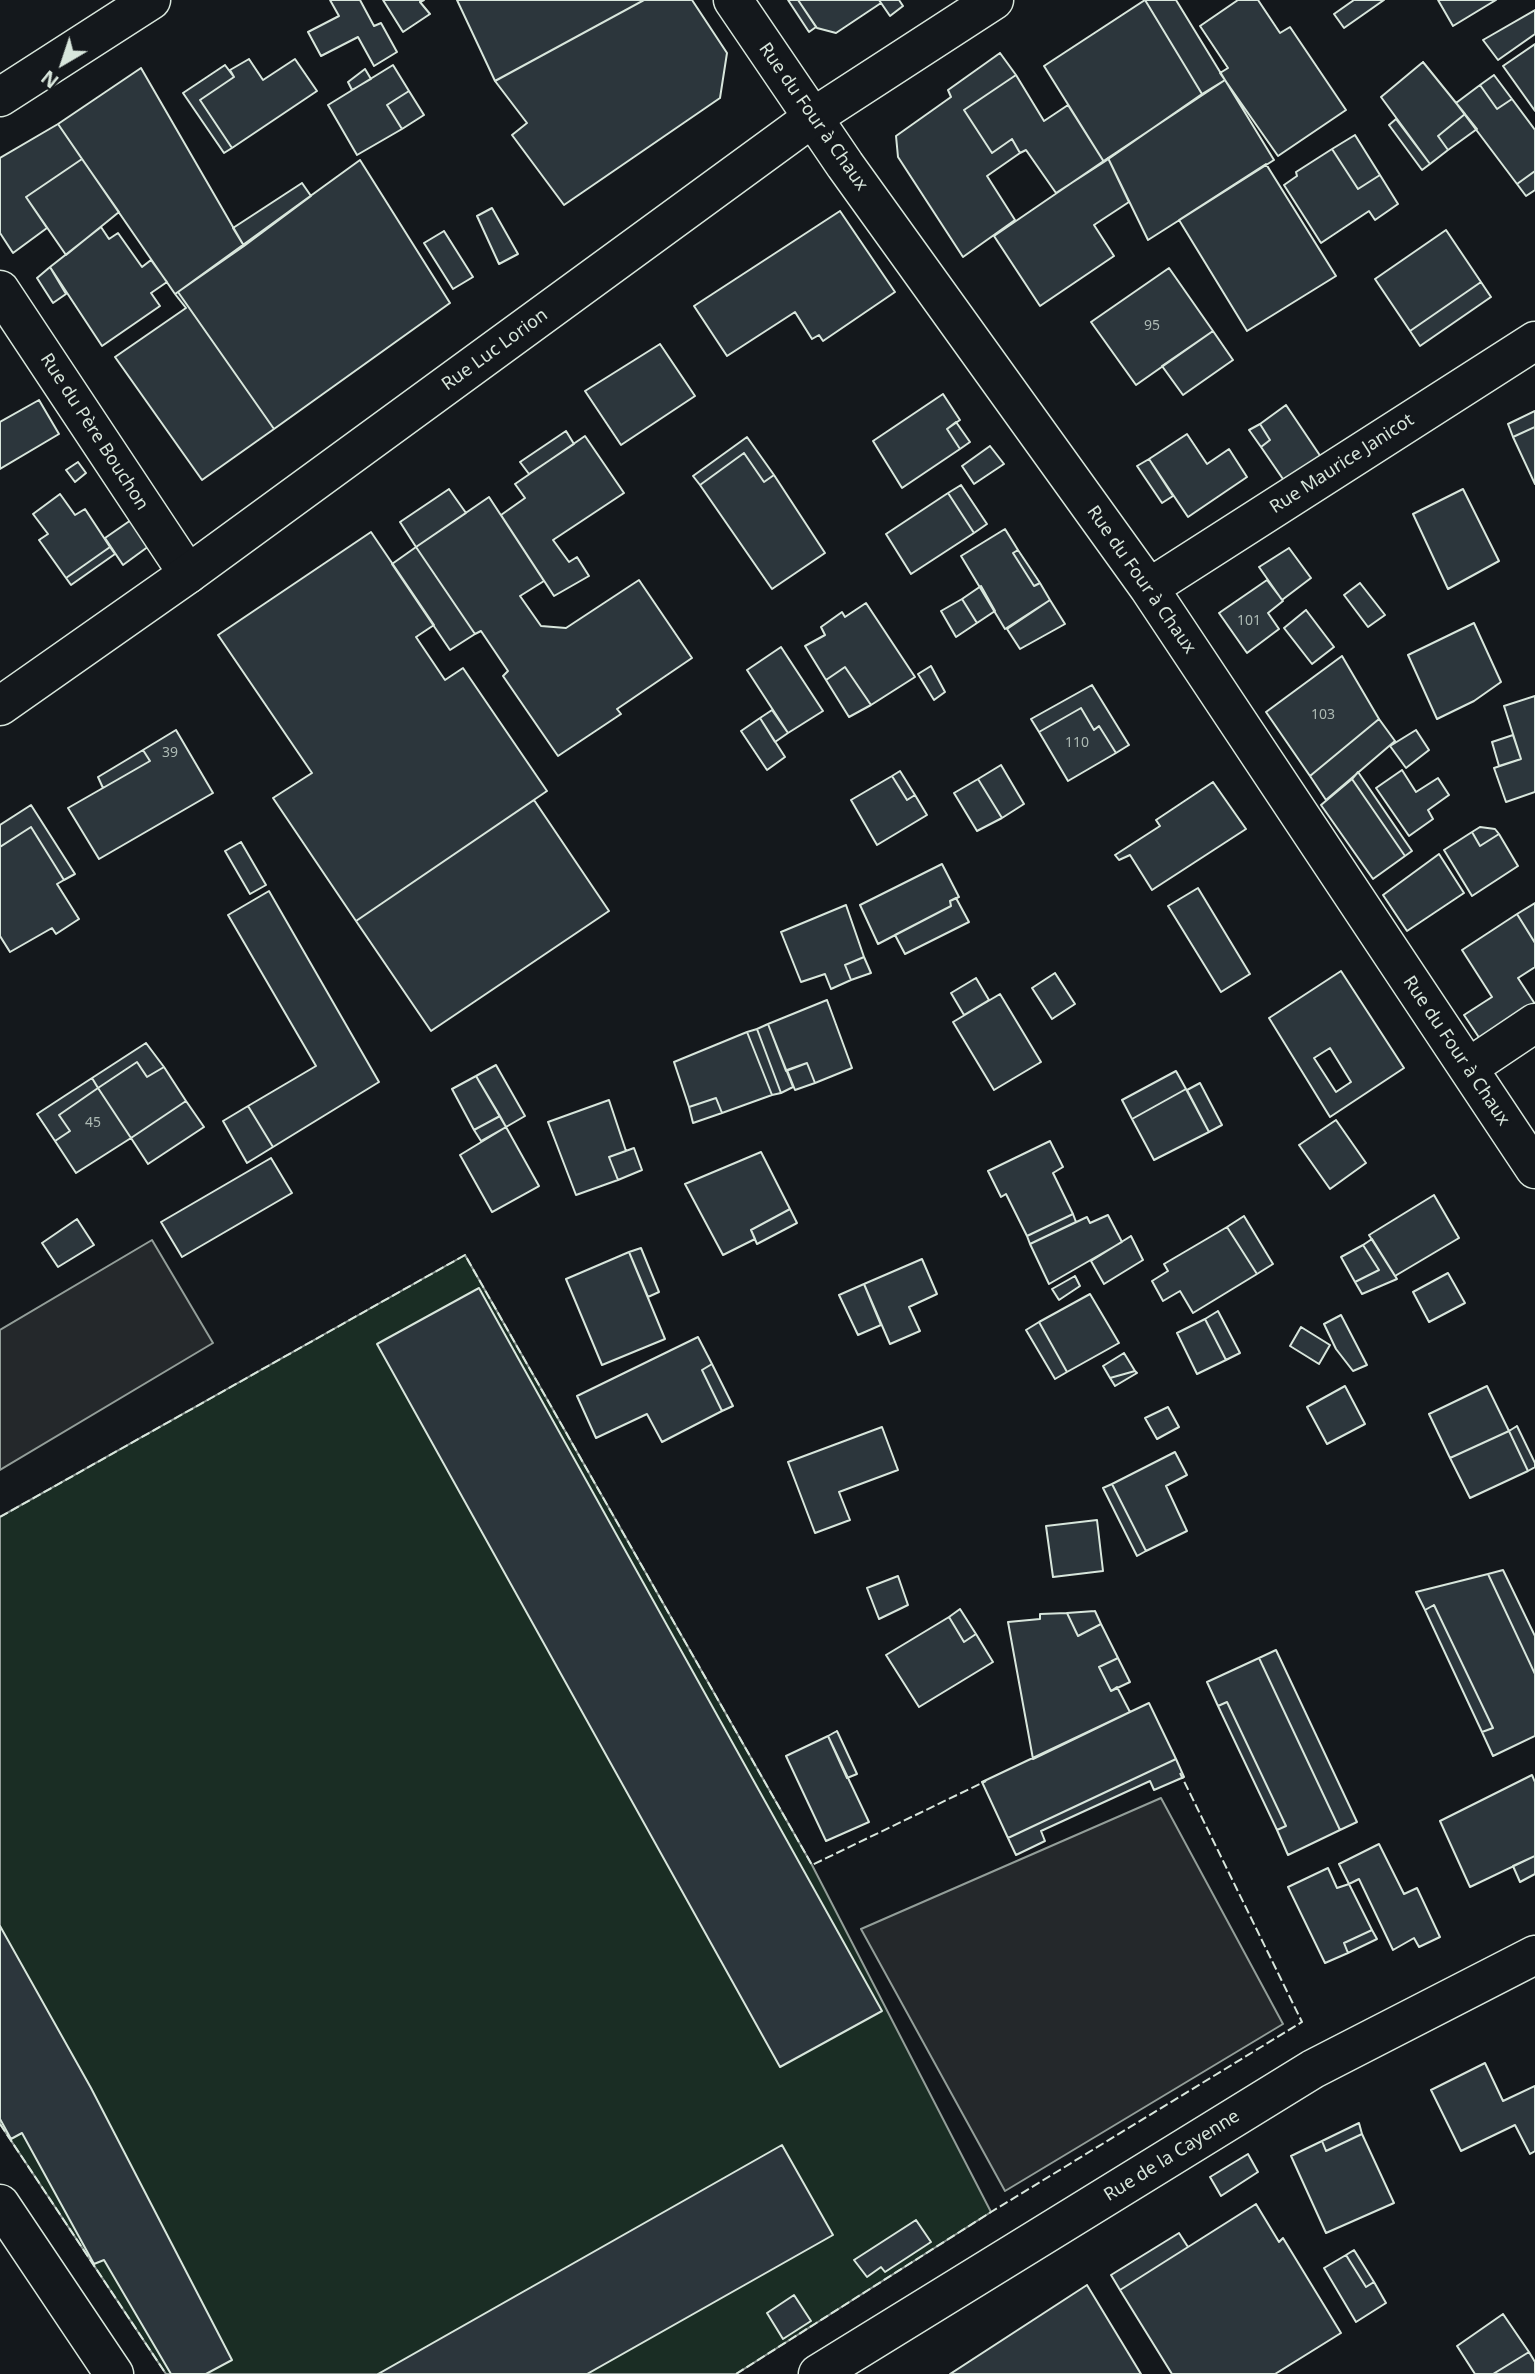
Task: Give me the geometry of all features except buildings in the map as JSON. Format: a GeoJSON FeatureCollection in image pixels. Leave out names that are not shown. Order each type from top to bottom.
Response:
{"type":"FeatureCollection","features":[{"type":"Feature","properties":{"kind":"street"},"geometry":{"type":"LineString","coordinates":[[0,97],[151,0]]}},
{"type":"Feature","properties":{"kind":"street","name":"Rue du Four à Chaux"},"geometry":{"type":"LineString","coordinates":[[733,0],[812,118],[1149,588],[1535,1169]]}},
{"type":"Feature","properties":{"kind":"street","name":"Rue Luc Lorion"},"geometry":{"type":"LineString","coordinates":[[0,706],[188,574],[812,118],[994,0]]}},
{"type":"Feature","properties":{"kind":"street","name":"Rue du Père Bouchon"},"geometry":{"type":"LineString","coordinates":[[0,290],[188,574]]}},
{"type":"Feature","properties":{"kind":"street","name":"Rue Maurice Janicot"},"geometry":{"type":"LineString","coordinates":[[1149,588],[1535,341]]}},
{"type":"Feature","properties":{"kind":"street"},"geometry":{"type":"LineString","coordinates":[[1468,1068],[1535,1023]]}},
{"type":"Feature","properties":{"kind":"street","name":"Rue de la Cayenne"},"geometry":{"type":"LineString","coordinates":[[818,2374],[1313,2069],[1535,1955]]}},
{"type":"Feature","properties":{"kind":"street"},"geometry":{"type":"LineString","coordinates":[[0,2204],[114,2374]]}},
{"type":"Feature","properties":{"kind":"green space"},"geometry":{"type":"Polygon","coordinates":[[[465,1255],[812,1865],[991,2212],[736,2374],[166,2374],[0,2124],[0,1517],[465,1255]]]}},
{"type":"Feature","properties":{"kind":"shaded area"},"geometry":{"type":"Polygon","coordinates":[[[152,1240],[213,1343],[0,1470],[0,1330],[152,1240]]]}},
{"type":"Feature","properties":{"kind":"shaded area"},"geometry":{"type":"Polygon","coordinates":[[[1161,1798],[1283,2024],[1005,2191],[861,1929],[1161,1798]]]}},
{"type":"Feature","properties":{"kind":"fence"},"geometry":{"type":"LineString","coordinates":[[0,1517],[465,1255],[812,1865],[986,1781]]}},
{"type":"Feature","properties":{"kind":"fence"},"geometry":{"type":"LineString","coordinates":[[736,2374],[991,2212],[1302,2022],[1180,1773]]}},
{"type":"Feature","properties":{"kind":"fence"},"geometry":{"type":"LineString","coordinates":[[0,2124],[166,2374]]}}]}
